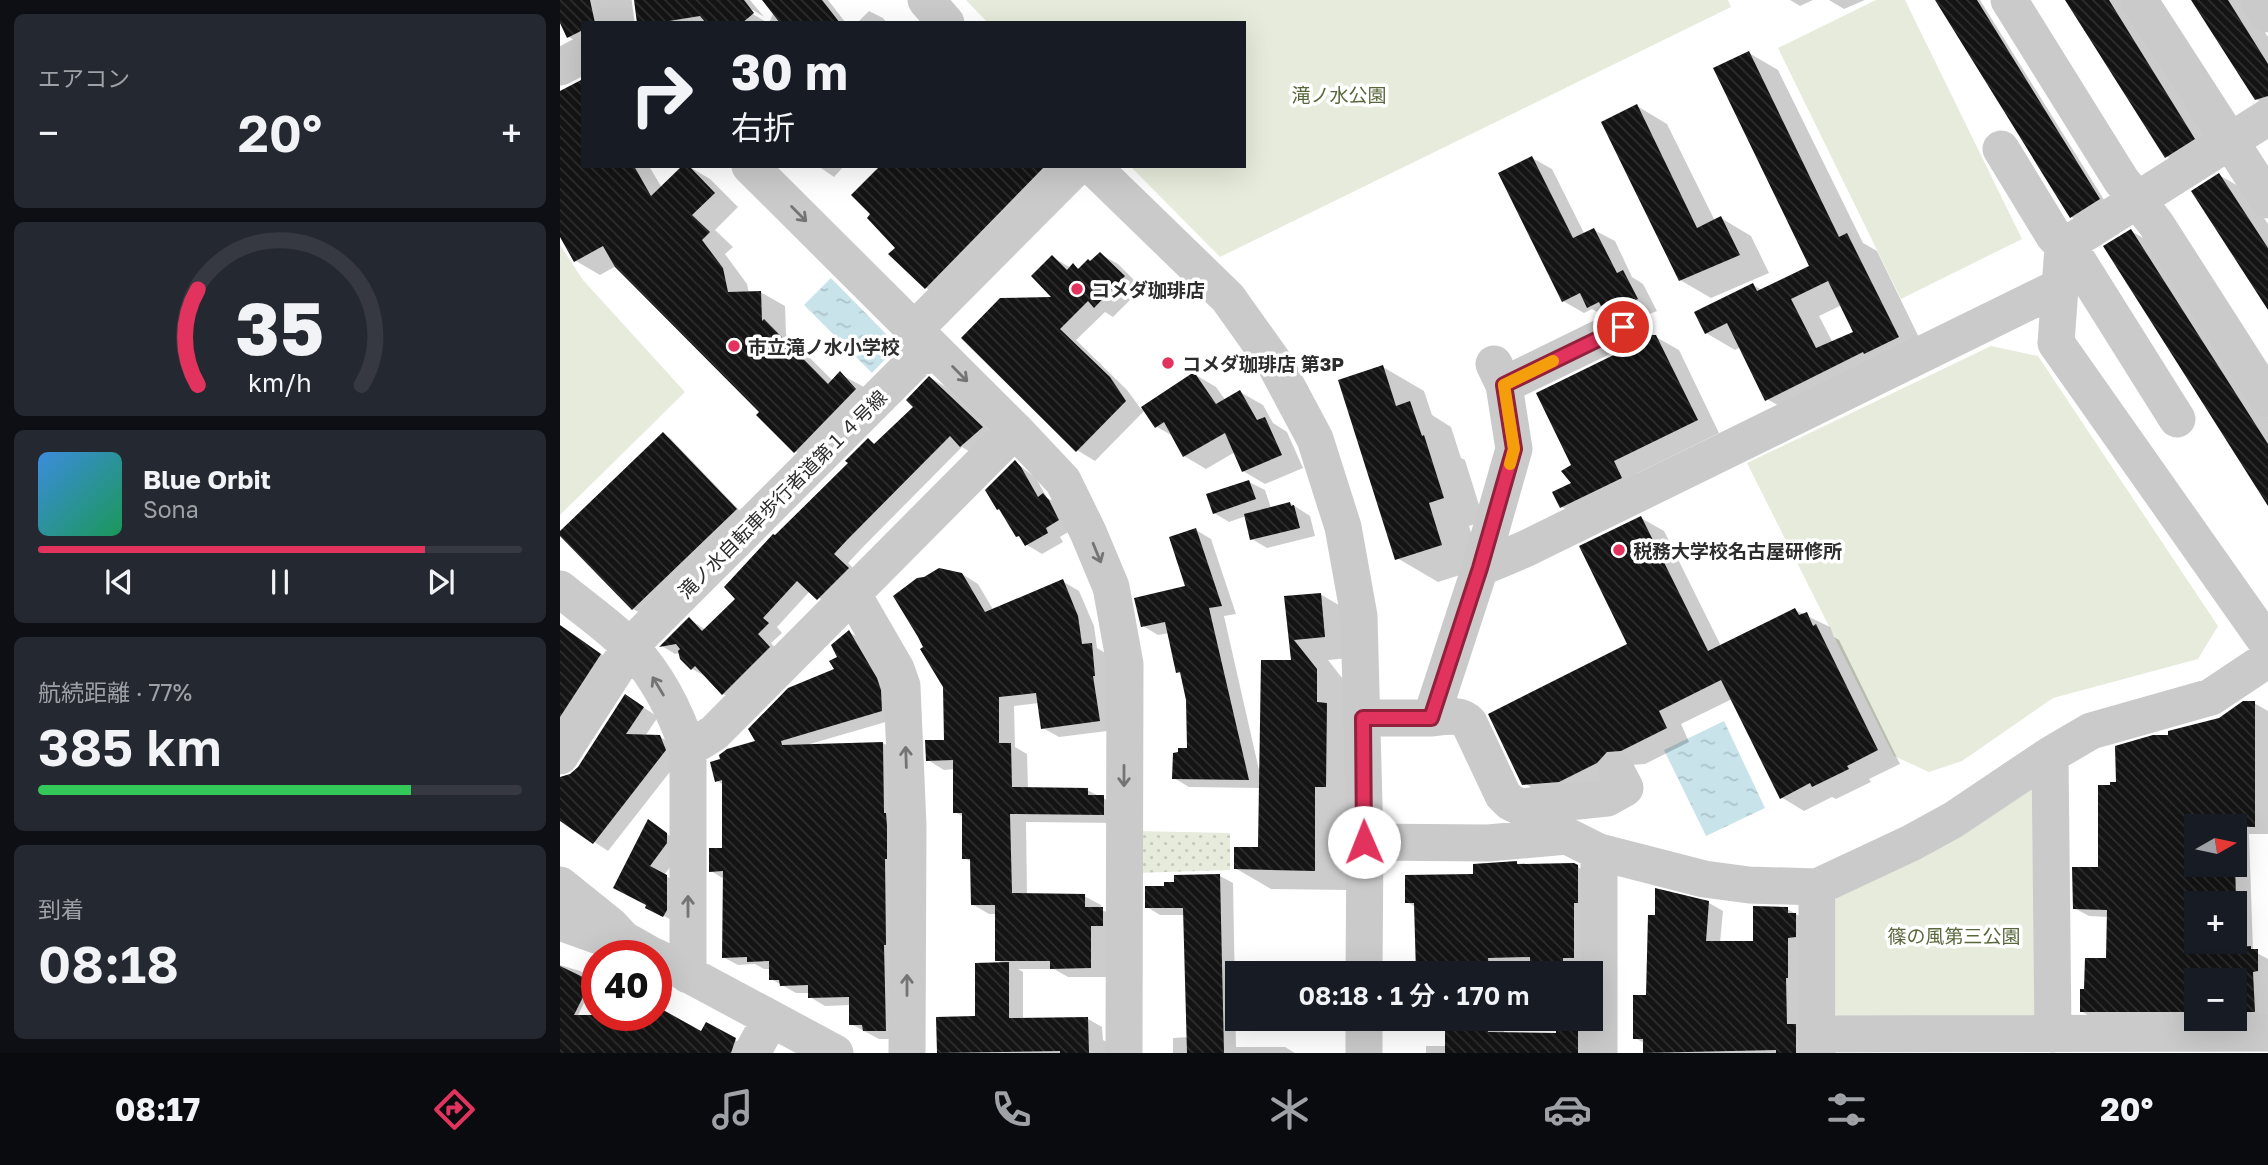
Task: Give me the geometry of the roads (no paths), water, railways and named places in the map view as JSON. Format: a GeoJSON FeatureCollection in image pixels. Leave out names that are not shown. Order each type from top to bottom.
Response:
{"type":"FeatureCollection","features":[{"type":"Feature","properties":{"kind":"street"},"geometry":{"type":"LineString","coordinates":[[613,0],[616,21]]}},
{"type":"Feature","properties":{"kind":"street"},"geometry":{"type":"LineString","coordinates":[[926,0],[944,21]]}},
{"type":"Feature","properties":{"kind":"street"},"geometry":{"type":"LineString","coordinates":[[2009,0],[2121,180],[2157,224],[2268,399]]}},
{"type":"Feature","properties":{"kind":"street"},"geometry":{"type":"LineString","coordinates":[[2139,0],[2268,200]]}},
{"type":"Feature","properties":{"kind":"street"},"geometry":{"type":"LineString","coordinates":[[2259,0],[2268,14]]}},
{"type":"Feature","properties":{"kind":"street"},"geometry":{"type":"LineString","coordinates":[[560,67],[581,56]]}},
{"type":"Feature","properties":{"kind":"street"},"geometry":{"type":"LineString","coordinates":[[2063,247],[2268,117]]}},
{"type":"Feature","properties":{"kind":"street"},"geometry":{"type":"LineString","coordinates":[[2001,149],[2054,236],[2076,258],[2177,419]]}},
{"type":"Feature","properties":{"kind":"street"},"geometry":{"type":"LineString","coordinates":[[752,168],[929,342],[1063,481],[1088,532],[1111,587],[1125,664],[1124,1053]]}},
{"type":"Feature","properties":{"kind":"street"},"geometry":{"type":"LineString","coordinates":[[1084,175],[1228,298],[1275,363],[1314,439],[1343,527],[1359,616],[1363,718],[1364,961]]}},
{"type":"Feature","properties":{"kind":"street","name":"滝ノ水自転車歩行者道第１４号線"},"geometry":{"type":"LineString","coordinates":[[560,756],[630,648],[919,357],[929,342],[1084,175]]}},
{"type":"Feature","properties":{"kind":"street"},"geometry":{"type":"LineString","coordinates":[[2063,247],[2056,343],[2268,644]]}},
{"type":"Feature","properties":{"kind":"street"},"geometry":{"type":"LineString","coordinates":[[1480,568],[1525,549],[2059,287]]}},
{"type":"Feature","properties":{"kind":"street"},"geometry":{"type":"LineString","coordinates":[[1431,718],[1480,568],[1514,449],[1499,375],[1623,327]]}},
{"type":"Feature","properties":{"kind":"street"},"geometry":{"type":"LineString","coordinates":[[688,749],[714,733],[1015,430]]}},
{"type":"Feature","properties":{"kind":"street"},"geometry":{"type":"LineString","coordinates":[[560,590],[630,647],[650,671],[680,726],[688,749],[688,975]]}},
{"type":"Feature","properties":{"kind":"street"},"geometry":{"type":"LineString","coordinates":[[852,593],[896,669],[902,686],[908,826],[907,1053]]}},
{"type":"Feature","properties":{"kind":"street"},"geometry":{"type":"LineString","coordinates":[[1364,842],[1488,843],[1567,836],[1599,852],[1704,879],[1749,885],[1817,887],[1953,820],[2091,731],[2211,697],[2268,659]]}},
{"type":"Feature","properties":{"kind":"street"},"geometry":{"type":"LineString","coordinates":[[1363,718],[1452,716],[1465,719],[1503,795],[1520,807],[1607,798],[1625,788],[1616,771]]}},
{"type":"Feature","properties":{"kind":"street"},"geometry":{"type":"LineString","coordinates":[[2050,755],[2053,1034]]}},
{"type":"Feature","properties":{"kind":"street"},"geometry":{"type":"LineString","coordinates":[[1599,852],[1599,1053]]}},
{"type":"Feature","properties":{"kind":"street"},"geometry":{"type":"LineString","coordinates":[[560,886],[630,940]]}},
{"type":"Feature","properties":{"kind":"street"},"geometry":{"type":"LineString","coordinates":[[1817,887],[1817,1044],[2053,1034],[2268,1033]]}},
{"type":"Feature","properties":{"kind":"street"},"geometry":{"type":"LineString","coordinates":[[560,922],[612,940]]}},
{"type":"Feature","properties":{"kind":"street"},"geometry":{"type":"LineString","coordinates":[[672,966],[835,1053]]}},
{"type":"Feature","properties":{"kind":"street"},"geometry":{"type":"LineString","coordinates":[[752,1053],[770,1020]]}},
{"type":"Feature","properties":{"kind":"street"},"geometry":{"type":"LineString","coordinates":[[1364,1031],[1364,1053]]}},
{"type":"Feature","properties":{"kind":"water"},"geometry":{"type":"Polygon","coordinates":[[[831,278],[898,346],[872,373],[804,305],[831,278]]]}},
{"type":"Feature","properties":{"kind":"water"},"geometry":{"type":"Polygon","coordinates":[[[1724,721],[1765,808],[1706,836],[1664,750],[1724,721]]]}},
{"type":"Feature","properties":{"kind":"place","name":"コメダ珈琲店"},"geometry":{"type":"Point","coordinates":[1077,289]}},
{"type":"Feature","properties":{"kind":"place","name":"市立滝ノ水小学校"},"geometry":{"type":"Point","coordinates":[734,346]}},
{"type":"Feature","properties":{"kind":"place","name":"コメダ珈琲店 第3P"},"geometry":{"type":"Point","coordinates":[1168,363]}},
{"type":"Feature","properties":{"kind":"place","name":"税務大学校名古屋研修所"},"geometry":{"type":"Point","coordinates":[1619,550]}},
{"type":"Feature","properties":{"kind":"park label","name":"滝ノ水公園"},"geometry":{"type":"Point","coordinates":[1339,94]}},
{"type":"Feature","properties":{"kind":"park label","name":"篠の風第三公園"},"geometry":{"type":"Point","coordinates":[1954,935]}}]}
